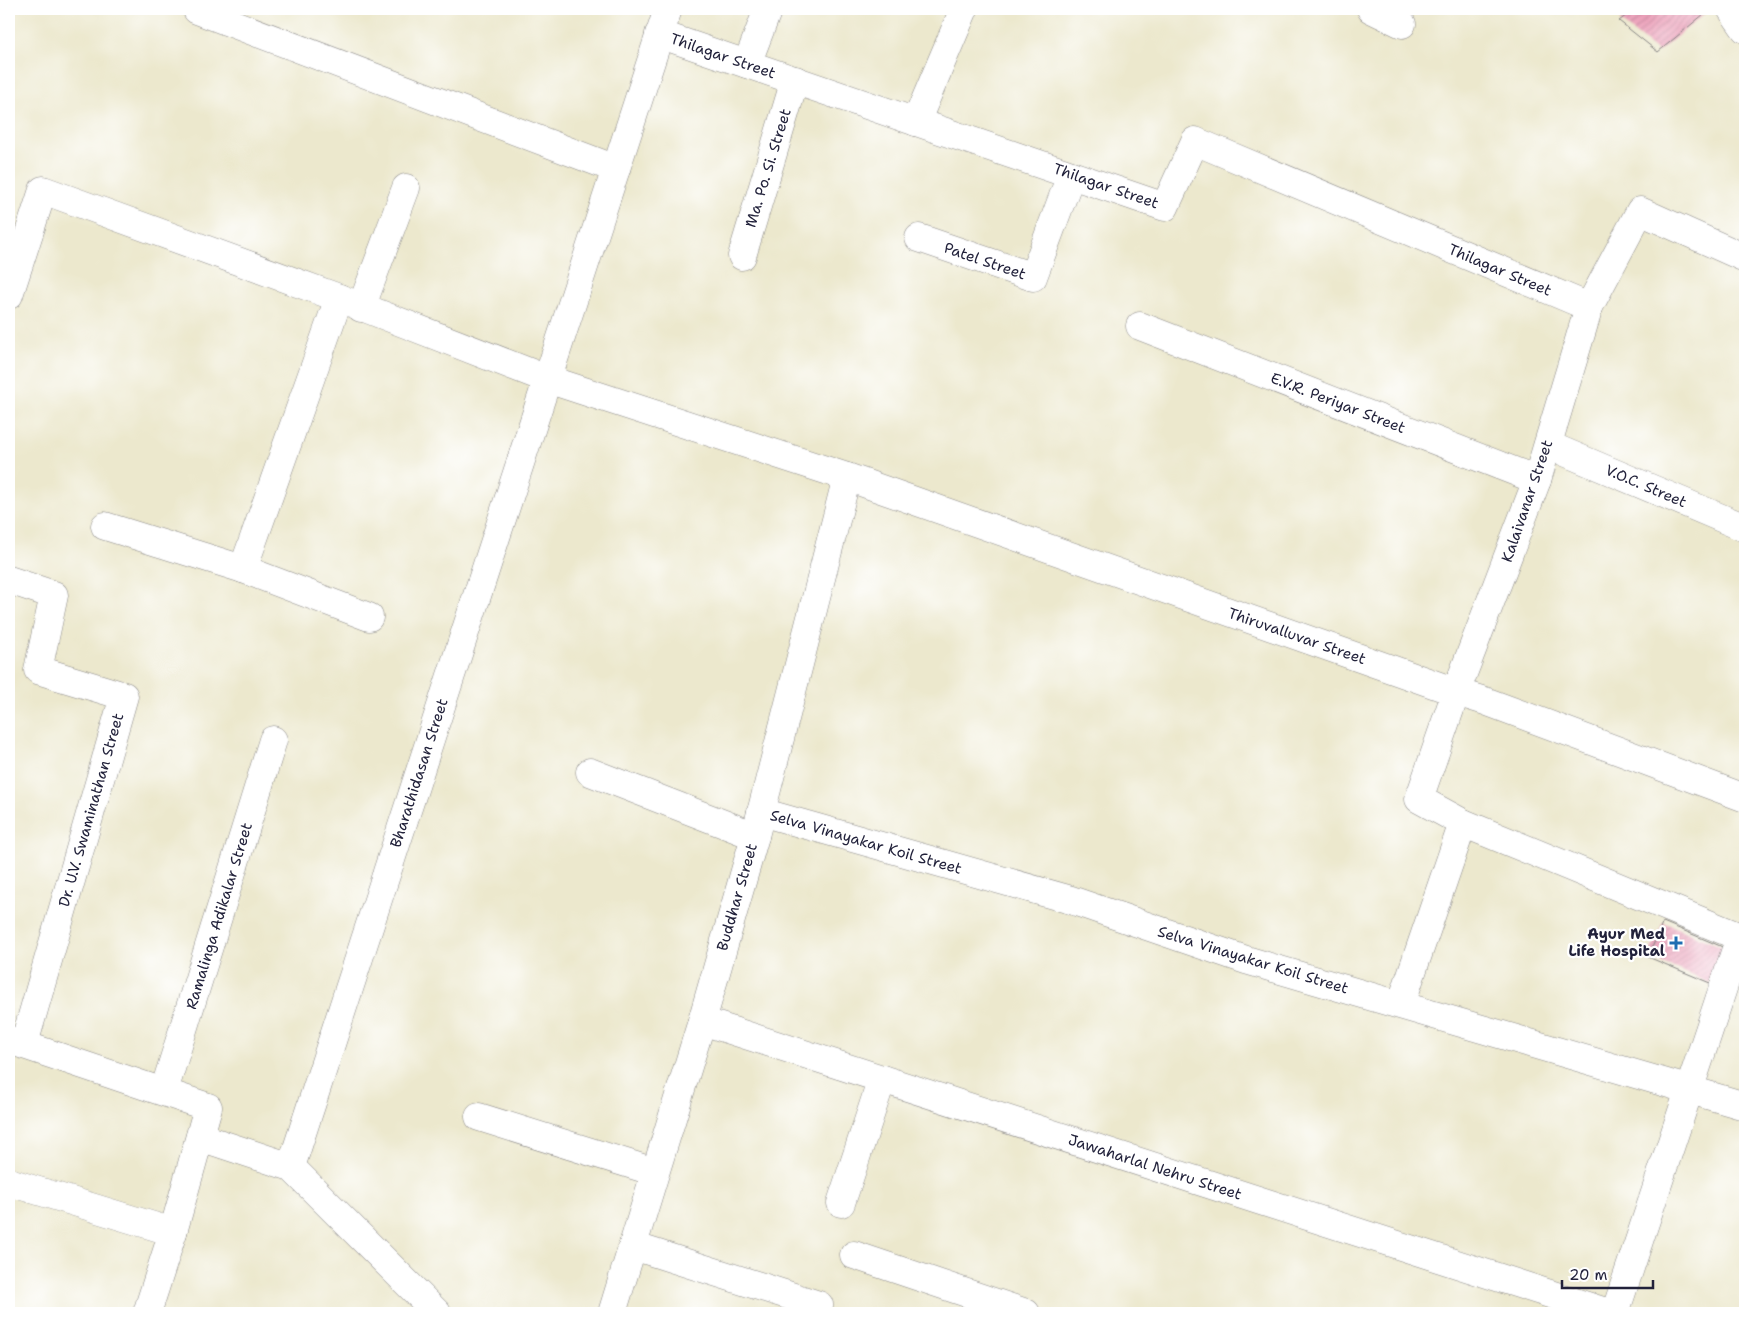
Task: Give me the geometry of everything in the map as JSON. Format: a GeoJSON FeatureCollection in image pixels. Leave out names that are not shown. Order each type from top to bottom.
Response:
{"type":"FeatureCollection","features":[{"type":"Feature","properties":{"kind":"street"},"geometry":{"type":"LineString","coordinates":[[198,9],[616,169]]}},
{"type":"Feature","properties":{"kind":"street","name":"Bharathidasan Street"},"geometry":{"type":"LineString","coordinates":[[291,1167],[668,9]]}},
{"type":"Feature","properties":{"kind":"street"},"geometry":{"type":"LineString","coordinates":[[747,64],[768,9]]}},
{"type":"Feature","properties":{"kind":"street"},"geometry":{"type":"LineString","coordinates":[[916,122],[964,9]]}},
{"type":"Feature","properties":{"kind":"street"},"geometry":{"type":"LineString","coordinates":[[1371,9],[1402,24]]}},
{"type":"Feature","properties":{"kind":"street"},"geometry":{"type":"LineString","coordinates":[[1730,9],[1745,29]]}},
{"type":"Feature","properties":{"kind":"street","name":"Thilagar Street"},"geometry":{"type":"LineString","coordinates":[[659,34],[1165,206],[1195,141],[1589,307]]}},
{"type":"Feature","properties":{"kind":"street","name":"Ma. Po. Si. Street"},"geometry":{"type":"LineString","coordinates":[[742,256],[795,80]]}},
{"type":"Feature","properties":{"kind":"street","name":"Patel Street"},"geometry":{"type":"LineString","coordinates":[[919,238],[1033,277],[1071,175]]}},
{"type":"Feature","properties":{"kind":"street"},"geometry":{"type":"LineString","coordinates":[[243,568],[350,303],[406,188]]}},
{"type":"Feature","properties":{"kind":"street","name":"Thiruvalluvar Street"},"geometry":{"type":"LineString","coordinates":[[9,296],[43,190],[350,303],[547,380],[847,476],[1456,692],[1485,700],[1745,798]]}},
{"type":"Feature","properties":{"kind":"street","name":"Kalaivanar Street"},"geometry":{"type":"LineString","coordinates":[[1463,823],[1419,799],[1456,692],[1537,480],[1589,307],[1640,210],[1745,258]]}},
{"type":"Feature","properties":{"kind":"street","name":"E.V.R. Periyar Street"},"geometry":{"type":"LineString","coordinates":[[1140,326],[1537,480]]}},
{"type":"Feature","properties":{"kind":"street","name":"V.O.C. Street"},"geometry":{"type":"LineString","coordinates":[[1548,445],[1745,528]]}},
{"type":"Feature","properties":{"kind":"street","name":"Buddhar Street"},"geometry":{"type":"LineString","coordinates":[[612,1313],[702,1021],[758,824],[847,476]]}},
{"type":"Feature","properties":{"kind":"street"},"geometry":{"type":"LineString","coordinates":[[105,526],[243,568],[369,617]]}},
{"type":"Feature","properties":{"kind":"street","name":"Dr. U.V. Swaminathan Street"},"geometry":{"type":"LineString","coordinates":[[9,580],[54,595],[38,670],[124,696],[16,1042]]}},
{"type":"Feature","properties":{"kind":"street","name":"Ramalinga Adikalar Street"},"geometry":{"type":"LineString","coordinates":[[164,1091],[273,740]]}},
{"type":"Feature","properties":{"kind":"street","name":"Selva Vinayakar Koil Street"},"geometry":{"type":"LineString","coordinates":[[590,772],[758,824],[1071,900],[1246,960],[1689,1088],[1745,1106]]}},
{"type":"Feature","properties":{"kind":"street"},"geometry":{"type":"LineString","coordinates":[[1401,1004],[1463,823],[1740,937],[1615,1313]]}},
{"type":"Feature","properties":{"kind":"street","name":"Jawaharlal Nehru Street"},"geometry":{"type":"LineString","coordinates":[[702,1021],[1609,1313]]}},
{"type":"Feature","properties":{"kind":"street"},"geometry":{"type":"LineString","coordinates":[[16,1042],[208,1107],[147,1313]]}},
{"type":"Feature","properties":{"kind":"street"},"geometry":{"type":"LineString","coordinates":[[841,1203],[882,1079]]}},
{"type":"Feature","properties":{"kind":"street"},"geometry":{"type":"LineString","coordinates":[[479,1117],[655,1172]]}},
{"type":"Feature","properties":{"kind":"street"},"geometry":{"type":"LineString","coordinates":[[200,1137],[291,1167],[437,1313]]}},
{"type":"Feature","properties":{"kind":"street"},"geometry":{"type":"LineString","coordinates":[[9,1182],[172,1232]]}},
{"type":"Feature","properties":{"kind":"street"},"geometry":{"type":"LineString","coordinates":[[633,1246],[819,1305]]}},
{"type":"Feature","properties":{"kind":"street"},"geometry":{"type":"LineString","coordinates":[[854,1255],[1026,1313]]}},
{"type":"Feature","properties":{"kind":"building"},"geometry":{"type":"Polygon","coordinates":[[[1635,9],[1710,9],[1658,52],[1619,21],[1635,9]]]}},
{"type":"Feature","properties":{"kind":"building"},"geometry":{"type":"Polygon","coordinates":[[[1663,922],[1725,948],[1710,983],[1648,957],[1663,922]]]}},
{"type":"Feature","properties":{"kind":"place","name":"Ayur Med Life Hospital"},"geometry":{"type":"Point","coordinates":[1676,943]}}]}
